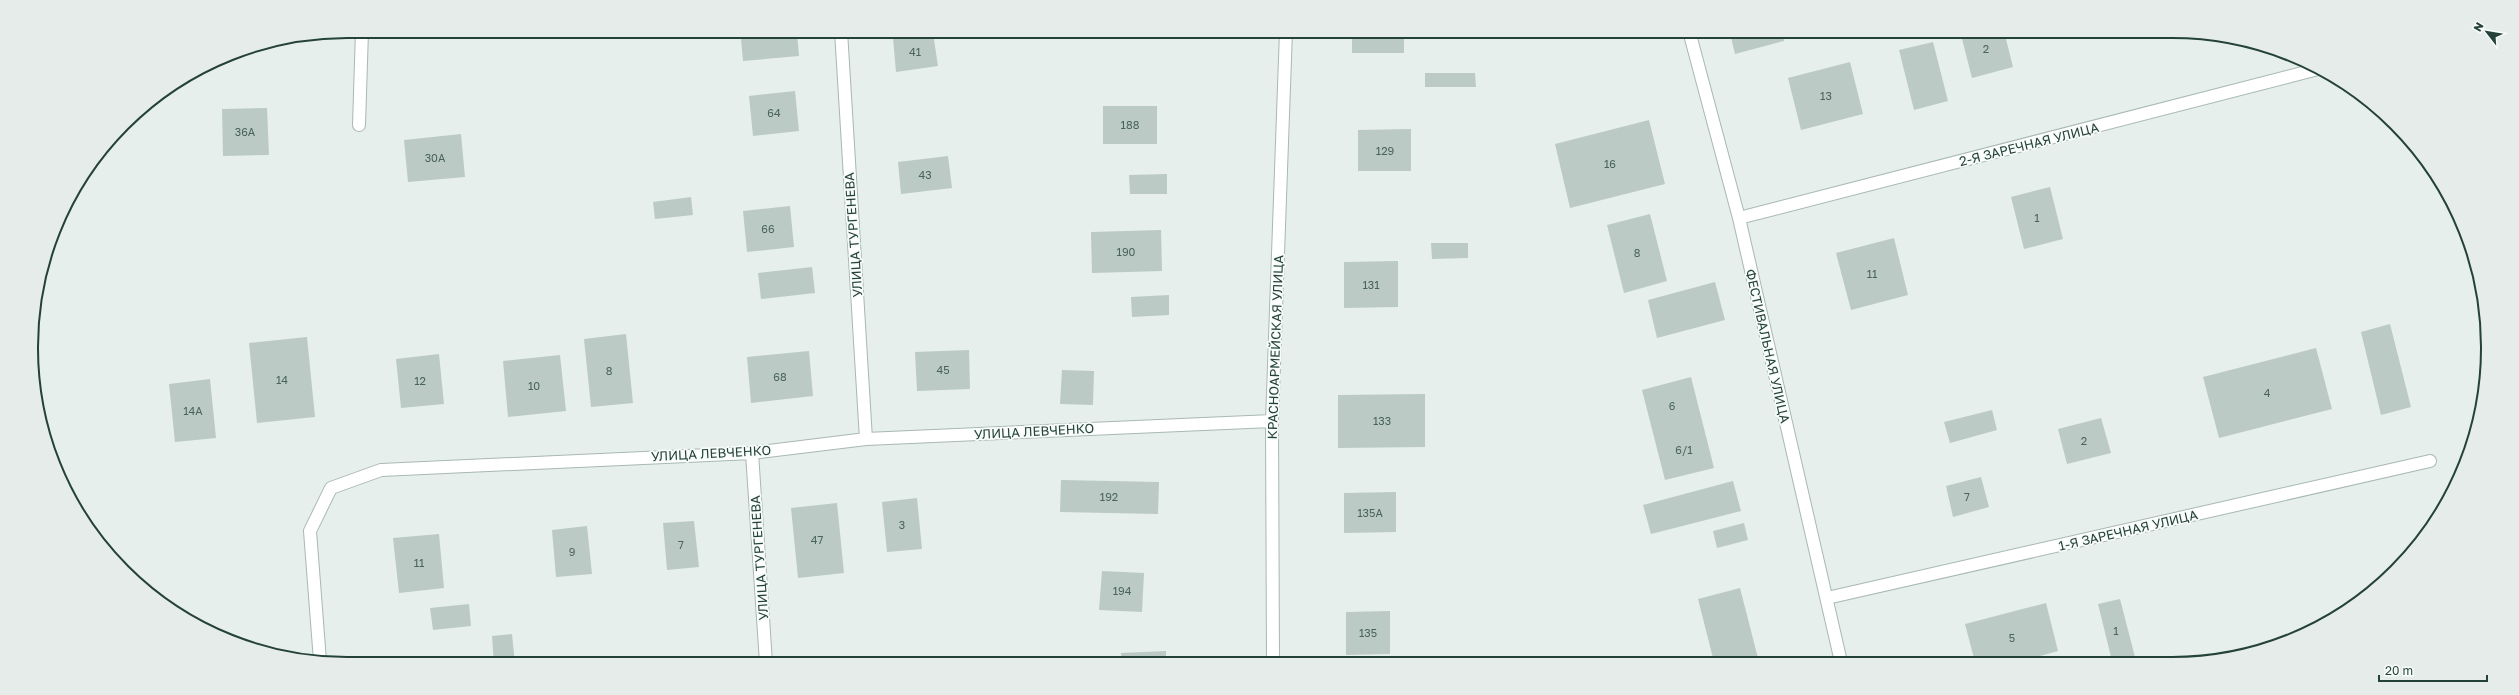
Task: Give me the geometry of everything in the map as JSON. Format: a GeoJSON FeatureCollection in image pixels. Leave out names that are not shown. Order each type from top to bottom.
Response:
{"type":"FeatureCollection","features":[{"type":"Feature","properties":{"kind":"street"},"geometry":{"type":"LineString","coordinates":[[359,125],[362,38]]}},
{"type":"Feature","properties":{"kind":"street","name":"УЛИЦА ТУРГЕНЕВА"},"geometry":{"type":"LineString","coordinates":[[841,38],[866,439]]}},
{"type":"Feature","properties":{"kind":"street","name":"КРАСНОАРМЕЙСКАЯ УЛИЦА"},"geometry":{"type":"LineString","coordinates":[[1273,657],[1272,421],[1286,38]]}},
{"type":"Feature","properties":{"kind":"street","name":"ФЕСТИВАЛЬНАЯ УЛИЦА"},"geometry":{"type":"LineString","coordinates":[[1691,38],[1739,218],[1840,657]]}},
{"type":"Feature","properties":{"kind":"street","name":"2-Я ЗАРЕЧНАЯ УЛИЦА"},"geometry":{"type":"LineString","coordinates":[[1739,218],[2310,71]]}},
{"type":"Feature","properties":{"kind":"street","name":"УЛИЦА ЛЕВЧЕНКО"},"geometry":{"type":"LineString","coordinates":[[320,655],[310,531],[331,488],[381,470],[752,452],[866,439],[1272,421]]}},
{"type":"Feature","properties":{"kind":"street","name":"УЛИЦА ТУРГЕНЕВА"},"geometry":{"type":"LineString","coordinates":[[752,452],[766,657]]}},
{"type":"Feature","properties":{"kind":"street","name":"1-Я ЗАРЕЧНАЯ УЛИЦА"},"geometry":{"type":"LineString","coordinates":[[1826,598],[2430,461]]}},
{"type":"Feature","properties":{"kind":"building"},"geometry":{"type":"Polygon","coordinates":[[[797,38],[799,56],[743,61],[741,39],[797,38]]]}},
{"type":"Feature","properties":{"kind":"building"},"geometry":{"type":"Polygon","coordinates":[[[893,38],[934,38],[938,66],[896,72],[893,38]]]}},
{"type":"Feature","properties":{"kind":"building"},"geometry":{"type":"Polygon","coordinates":[[[1352,38],[1404,38],[1404,53],[1352,53],[1352,38]]]}},
{"type":"Feature","properties":{"kind":"building"},"geometry":{"type":"Polygon","coordinates":[[[1731,38],[1783,38],[1784,41],[1735,54],[1731,38]]]}},
{"type":"Feature","properties":{"kind":"building"},"geometry":{"type":"Polygon","coordinates":[[[1962,38],[2006,38],[2013,67],[1972,78],[1962,38]]]}},
{"type":"Feature","properties":{"kind":"building"},"geometry":{"type":"Polygon","coordinates":[[[1933,42],[1948,101],[1914,110],[1899,50],[1933,42]]]}},
{"type":"Feature","properties":{"kind":"building"},"geometry":{"type":"Polygon","coordinates":[[[1850,62],[1863,114],[1801,130],[1788,78],[1850,62]]]}},
{"type":"Feature","properties":{"kind":"building"},"geometry":{"type":"Polygon","coordinates":[[[1425,73],[1475,73],[1476,87],[1425,87],[1425,73]]]}},
{"type":"Feature","properties":{"kind":"building"},"geometry":{"type":"Polygon","coordinates":[[[795,91],[799,131],[753,136],[749,96],[795,91]]]}},
{"type":"Feature","properties":{"kind":"building"},"geometry":{"type":"Polygon","coordinates":[[[1103,106],[1157,106],[1157,144],[1103,144],[1103,106]]]}},
{"type":"Feature","properties":{"kind":"building"},"geometry":{"type":"Polygon","coordinates":[[[267,108],[269,155],[223,156],[222,109],[267,108]]]}},
{"type":"Feature","properties":{"kind":"building"},"geometry":{"type":"Polygon","coordinates":[[[1649,120],[1665,184],[1570,208],[1555,144],[1649,120]]]}},
{"type":"Feature","properties":{"kind":"building"},"geometry":{"type":"Polygon","coordinates":[[[1411,129],[1411,171],[1358,171],[1358,130],[1411,129]]]}},
{"type":"Feature","properties":{"kind":"building"},"geometry":{"type":"Polygon","coordinates":[[[461,134],[465,177],[408,182],[404,140],[461,134]]]}},
{"type":"Feature","properties":{"kind":"building"},"geometry":{"type":"Polygon","coordinates":[[[948,156],[952,188],[901,194],[898,162],[948,156]]]}},
{"type":"Feature","properties":{"kind":"building"},"geometry":{"type":"Polygon","coordinates":[[[1167,174],[1167,194],[1130,194],[1129,175],[1167,174]]]}},
{"type":"Feature","properties":{"kind":"building"},"geometry":{"type":"Polygon","coordinates":[[[2050,187],[2063,239],[2024,249],[2011,197],[2050,187]]]}},
{"type":"Feature","properties":{"kind":"building"},"geometry":{"type":"Polygon","coordinates":[[[691,197],[693,215],[655,219],[653,202],[691,197]]]}},
{"type":"Feature","properties":{"kind":"building"},"geometry":{"type":"Polygon","coordinates":[[[790,206],[794,247],[747,252],[743,211],[790,206]]]}},
{"type":"Feature","properties":{"kind":"building"},"geometry":{"type":"Polygon","coordinates":[[[1650,214],[1667,281],[1624,293],[1607,225],[1650,214]]]}},
{"type":"Feature","properties":{"kind":"building"},"geometry":{"type":"Polygon","coordinates":[[[1161,230],[1162,271],[1092,273],[1091,232],[1161,230]]]}},
{"type":"Feature","properties":{"kind":"building"},"geometry":{"type":"Polygon","coordinates":[[[1894,238],[1908,295],[1851,310],[1836,253],[1894,238]]]}},
{"type":"Feature","properties":{"kind":"building"},"geometry":{"type":"Polygon","coordinates":[[[1431,243],[1468,243],[1468,258],[1432,259],[1431,243]]]}},
{"type":"Feature","properties":{"kind":"building"},"geometry":{"type":"Polygon","coordinates":[[[1398,261],[1398,307],[1344,308],[1344,262],[1398,261]]]}},
{"type":"Feature","properties":{"kind":"building"},"geometry":{"type":"Polygon","coordinates":[[[812,267],[815,293],[761,299],[758,273],[812,267]]]}},
{"type":"Feature","properties":{"kind":"building"},"geometry":{"type":"Polygon","coordinates":[[[1715,282],[1725,320],[1657,338],[1648,300],[1715,282]]]}},
{"type":"Feature","properties":{"kind":"building"},"geometry":{"type":"Polygon","coordinates":[[[1169,295],[1169,315],[1132,317],[1131,297],[1169,295]]]}},
{"type":"Feature","properties":{"kind":"building"},"geometry":{"type":"Polygon","coordinates":[[[2390,324],[2411,407],[2381,415],[2361,332],[2390,324]]]}},
{"type":"Feature","properties":{"kind":"building"},"geometry":{"type":"Polygon","coordinates":[[[626,334],[633,403],[591,407],[584,339],[626,334]]]}},
{"type":"Feature","properties":{"kind":"building"},"geometry":{"type":"Polygon","coordinates":[[[307,337],[315,417],[257,423],[249,343],[307,337]]]}},
{"type":"Feature","properties":{"kind":"building"},"geometry":{"type":"Polygon","coordinates":[[[2316,348],[2332,409],[2219,438],[2203,377],[2316,348]]]}},
{"type":"Feature","properties":{"kind":"building"},"geometry":{"type":"Polygon","coordinates":[[[969,350],[970,389],[917,391],[915,352],[969,350]]]}},
{"type":"Feature","properties":{"kind":"building"},"geometry":{"type":"Polygon","coordinates":[[[809,351],[813,396],[751,403],[747,357],[809,351]]]}},
{"type":"Feature","properties":{"kind":"building"},"geometry":{"type":"Polygon","coordinates":[[[439,354],[444,404],[401,408],[396,359],[439,354]]]}},
{"type":"Feature","properties":{"kind":"building"},"geometry":{"type":"Polygon","coordinates":[[[560,355],[566,411],[508,417],[503,361],[560,355]]]}},
{"type":"Feature","properties":{"kind":"building"},"geometry":{"type":"Polygon","coordinates":[[[1062,370],[1094,371],[1093,405],[1060,404],[1062,370]]]}},
{"type":"Feature","properties":{"kind":"building"},"geometry":{"type":"Polygon","coordinates":[[[1691,377],[1714,468],[1665,480],[1642,390],[1691,377]]]}},
{"type":"Feature","properties":{"kind":"building"},"geometry":{"type":"Polygon","coordinates":[[[210,379],[216,438],[175,442],[169,384],[210,379]]]}},
{"type":"Feature","properties":{"kind":"building"},"geometry":{"type":"Polygon","coordinates":[[[1425,394],[1425,447],[1338,448],[1338,395],[1425,394]]]}},
{"type":"Feature","properties":{"kind":"building"},"geometry":{"type":"Polygon","coordinates":[[[1992,410],[1997,430],[1950,443],[1944,422],[1992,410]]]}},
{"type":"Feature","properties":{"kind":"building"},"geometry":{"type":"Polygon","coordinates":[[[2101,418],[2111,453],[2067,464],[2058,429],[2101,418]]]}},
{"type":"Feature","properties":{"kind":"building"},"geometry":{"type":"Polygon","coordinates":[[[1981,477],[1989,507],[1953,517],[1946,486],[1981,477]]]}},
{"type":"Feature","properties":{"kind":"building"},"geometry":{"type":"Polygon","coordinates":[[[1061,480],[1159,482],[1158,514],[1060,512],[1061,480]]]}},
{"type":"Feature","properties":{"kind":"building"},"geometry":{"type":"Polygon","coordinates":[[[1733,481],[1741,511],[1651,534],[1643,505],[1733,481]]]}},
{"type":"Feature","properties":{"kind":"building"},"geometry":{"type":"Polygon","coordinates":[[[1396,492],[1396,532],[1344,533],[1344,493],[1396,492]]]}},
{"type":"Feature","properties":{"kind":"building"},"geometry":{"type":"Polygon","coordinates":[[[917,498],[922,549],[887,552],[882,502],[917,498]]]}},
{"type":"Feature","properties":{"kind":"building"},"geometry":{"type":"Polygon","coordinates":[[[837,503],[844,573],[798,578],[791,508],[837,503]]]}},
{"type":"Feature","properties":{"kind":"building"},"geometry":{"type":"Polygon","coordinates":[[[694,521],[699,567],[667,570],[663,523],[694,521]]]}},
{"type":"Feature","properties":{"kind":"building"},"geometry":{"type":"Polygon","coordinates":[[[1744,523],[1748,540],[1717,548],[1713,531],[1744,523]]]}},
{"type":"Feature","properties":{"kind":"building"},"geometry":{"type":"Polygon","coordinates":[[[587,526],[592,574],[556,577],[552,530],[587,526]]]}},
{"type":"Feature","properties":{"kind":"building"},"geometry":{"type":"Polygon","coordinates":[[[439,534],[444,588],[399,593],[393,538],[439,534]]]}},
{"type":"Feature","properties":{"kind":"building"},"geometry":{"type":"Polygon","coordinates":[[[1102,571],[1144,573],[1142,612],[1099,610],[1102,571]]]}},
{"type":"Feature","properties":{"kind":"building"},"geometry":{"type":"Polygon","coordinates":[[[1740,588],[1758,657],[1713,657],[1698,599],[1740,588]]]}},
{"type":"Feature","properties":{"kind":"building"},"geometry":{"type":"Polygon","coordinates":[[[2120,599],[2135,657],[2111,657],[2098,604],[2120,599]]]}},
{"type":"Feature","properties":{"kind":"building"},"geometry":{"type":"Polygon","coordinates":[[[2046,603],[2058,651],[2036,657],[1974,657],[1965,624],[2046,603]]]}},
{"type":"Feature","properties":{"kind":"building"},"geometry":{"type":"Polygon","coordinates":[[[469,604],[471,626],[433,630],[430,608],[469,604]]]}},
{"type":"Feature","properties":{"kind":"building"},"geometry":{"type":"Polygon","coordinates":[[[1390,611],[1390,654],[1346,655],[1346,612],[1390,611]]]}},
{"type":"Feature","properties":{"kind":"building"},"geometry":{"type":"Polygon","coordinates":[[[512,634],[514,657],[494,657],[492,636],[512,634]]]}},
{"type":"Feature","properties":{"kind":"building"},"geometry":{"type":"Polygon","coordinates":[[[1166,651],[1166,657],[1121,657],[1121,653],[1166,651]]]}}]}
